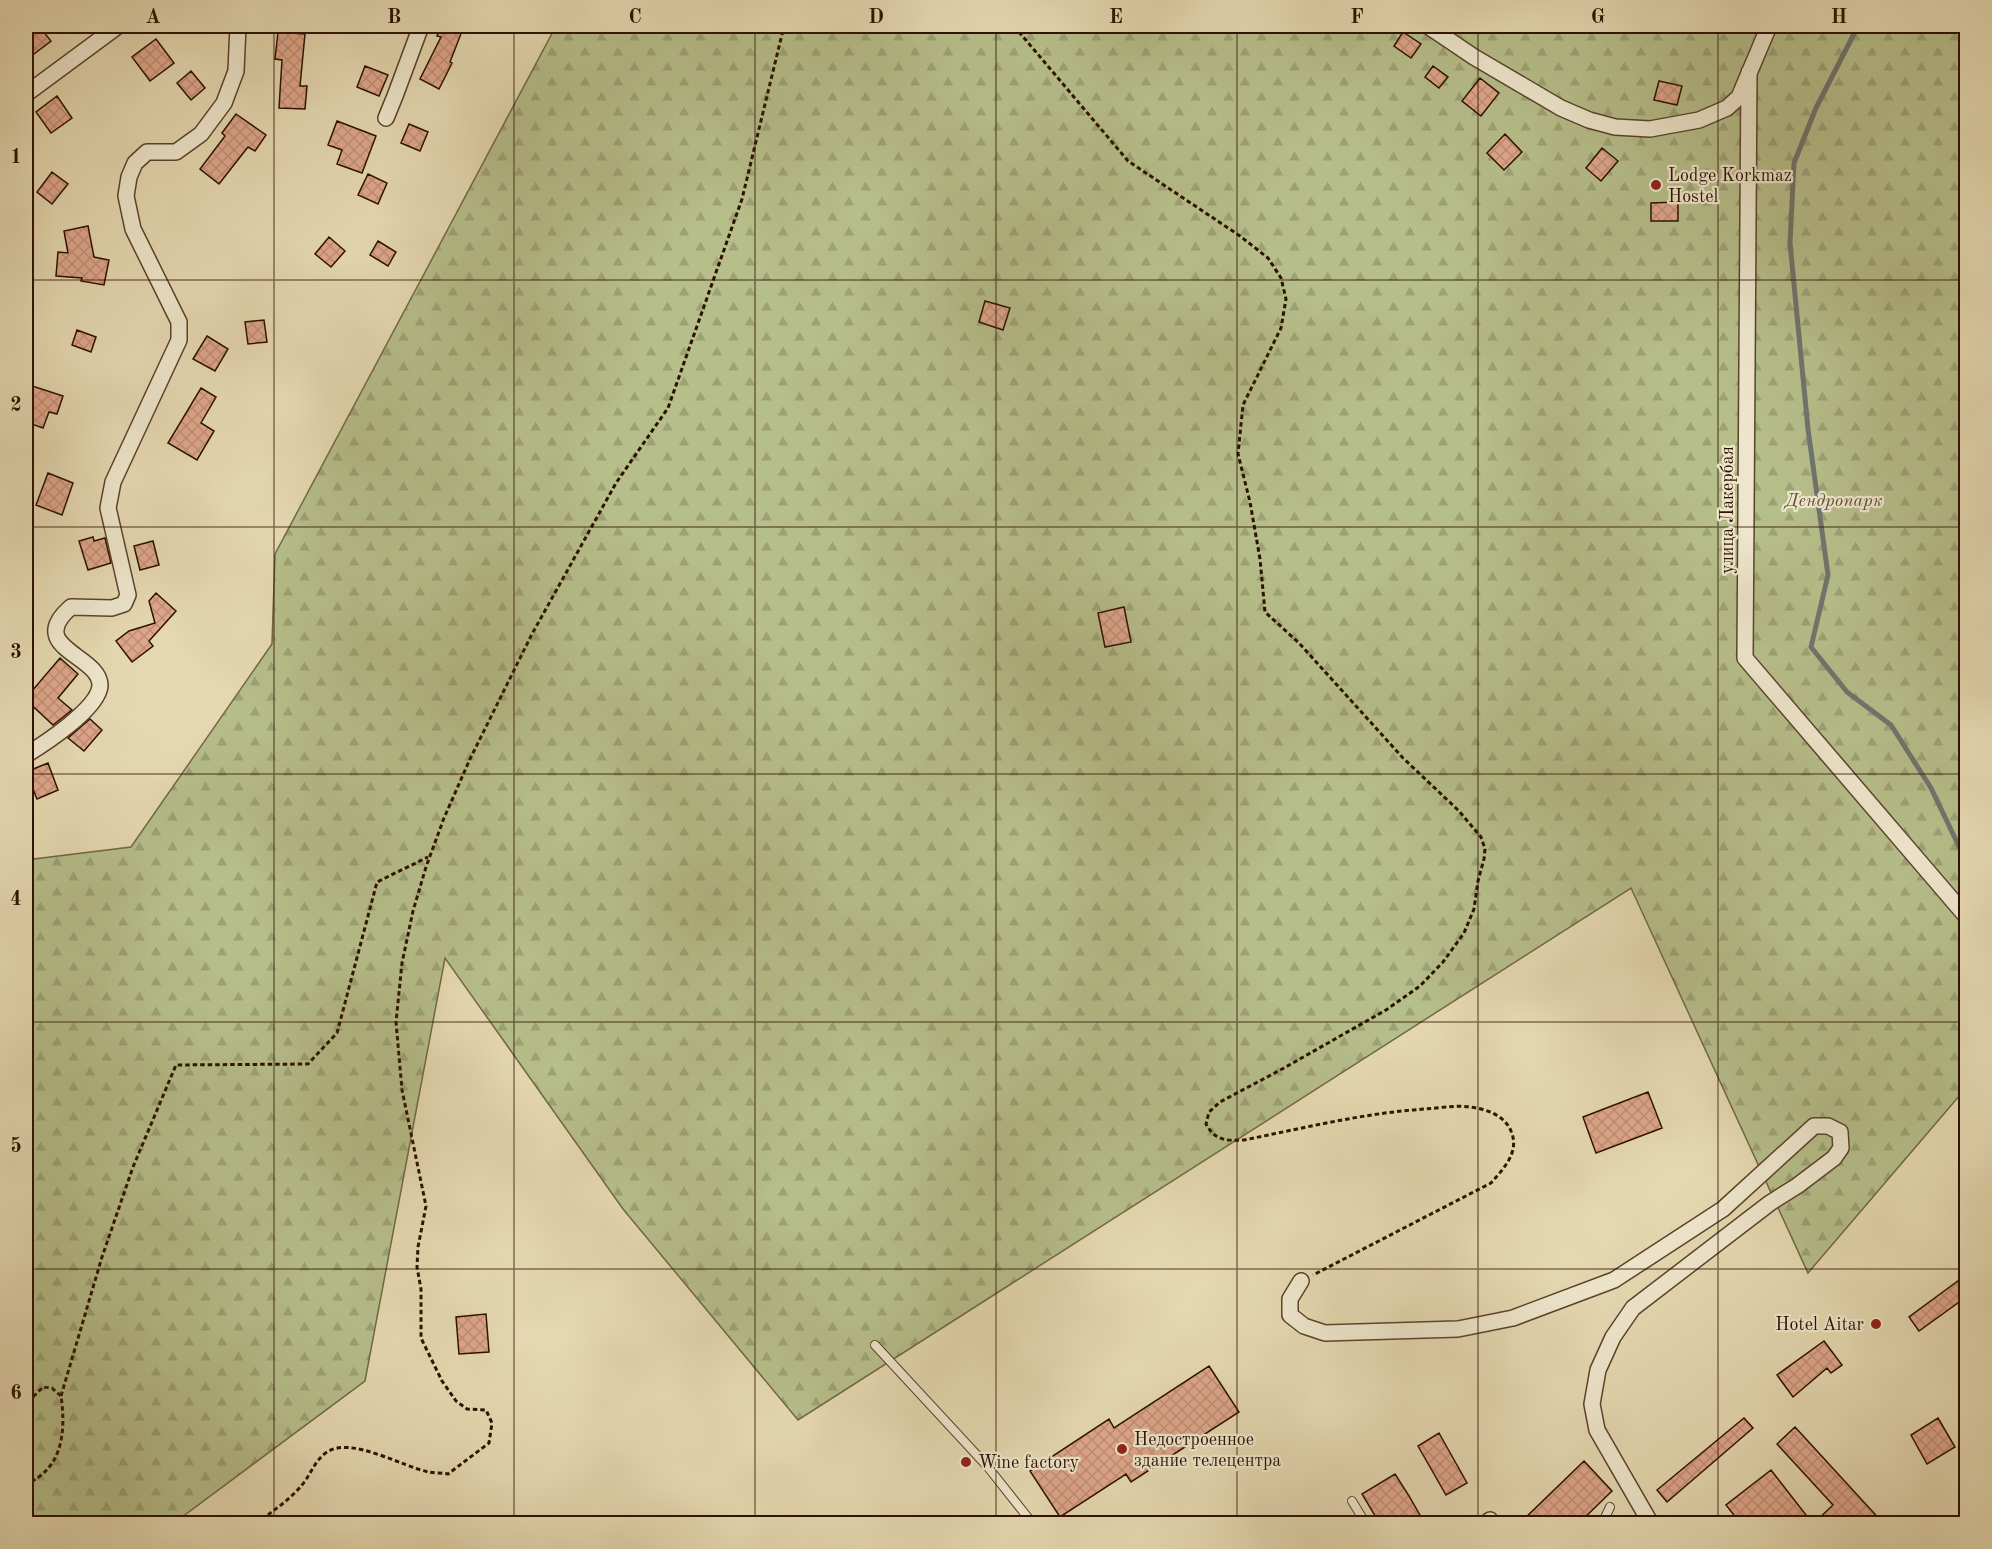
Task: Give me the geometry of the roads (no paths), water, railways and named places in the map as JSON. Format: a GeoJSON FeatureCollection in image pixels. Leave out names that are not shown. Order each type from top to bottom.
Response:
{"type":"FeatureCollection","features":[{"type":"Feature","properties":{"kind":"street"},"geometry":{"type":"LineString","coordinates":[[26,94],[118,26]]}},
{"type":"Feature","properties":{"kind":"street"},"geometry":{"type":"LineString","coordinates":[[26,755],[59,735],[95,699],[100,686],[96,674],[59,641],[55,632],[59,618],[71,607],[112,608],[124,604],[128,595],[108,508],[113,482],[179,340],[179,322],[132,228],[126,196],[129,177],[135,163],[147,152],[176,152],[201,134],[224,103],[236,71],[238,26]]}},
{"type":"Feature","properties":{"kind":"street"},"geometry":{"type":"LineString","coordinates":[[386,118],[421,26]]}},
{"type":"Feature","properties":{"kind":"street"},"geometry":{"type":"LineString","coordinates":[[1428,26],[1474,57],[1561,108],[1589,120],[1616,127],[1650,129],[1699,120],[1727,108],[1739,97],[1749,72]]}},
{"type":"Feature","properties":{"kind":"street","name":"улица Лакербая"},"geometry":{"type":"LineString","coordinates":[[1769,26],[1749,72],[1745,658],[1966,916]]}},
{"type":"Feature","properties":{"kind":"street"},"geometry":{"type":"LineString","coordinates":[[1301,1281],[1290,1299],[1290,1315],[1304,1326],[1325,1333],[1458,1329],[1513,1318],[1614,1280],[1723,1209],[1814,1126],[1828,1126],[1840,1132],[1842,1148],[1834,1158],[1770,1203],[1633,1308],[1613,1337],[1598,1370],[1592,1404],[1597,1430],[1651,1524]]}},
{"type":"Feature","properties":{"kind":"lane"},"geometry":{"type":"LineString","coordinates":[[875,1346],[987,1466],[1033,1524]]}},
{"type":"Feature","properties":{"kind":"lane"},"geometry":{"type":"LineString","coordinates":[[1352,1502],[1366,1524]]}},
{"type":"Feature","properties":{"kind":"lane"},"geometry":{"type":"LineString","coordinates":[[1602,1524],[1610,1507]]}},
{"type":"Feature","properties":{"kind":"waterway"},"geometry":{"type":"LineString","coordinates":[[1858,26],[1816,108],[1794,163],[1790,243],[1808,429],[1828,575],[1811,647],[1847,692],[1891,725],[1931,788],[1966,861]]}},
{"type":"Feature","properties":{"kind":"place","name":"Lodge Korkmaz Hostel"},"geometry":{"type":"Point","coordinates":[1656,185]}},
{"type":"Feature","properties":{"kind":"place","name":"Hotel Aitar"},"geometry":{"type":"Point","coordinates":[1876,1324]}},
{"type":"Feature","properties":{"kind":"place","name":"Недостроенное здание телецентра"},"geometry":{"type":"Point","coordinates":[1122,1449]}},
{"type":"Feature","properties":{"kind":"place","name":"Wine factory"},"geometry":{"type":"Point","coordinates":[966,1462]}},
{"type":"Feature","properties":{"kind":"park label","name":"Дендропарк"},"geometry":{"type":"Point","coordinates":[1834,500]}}]}
